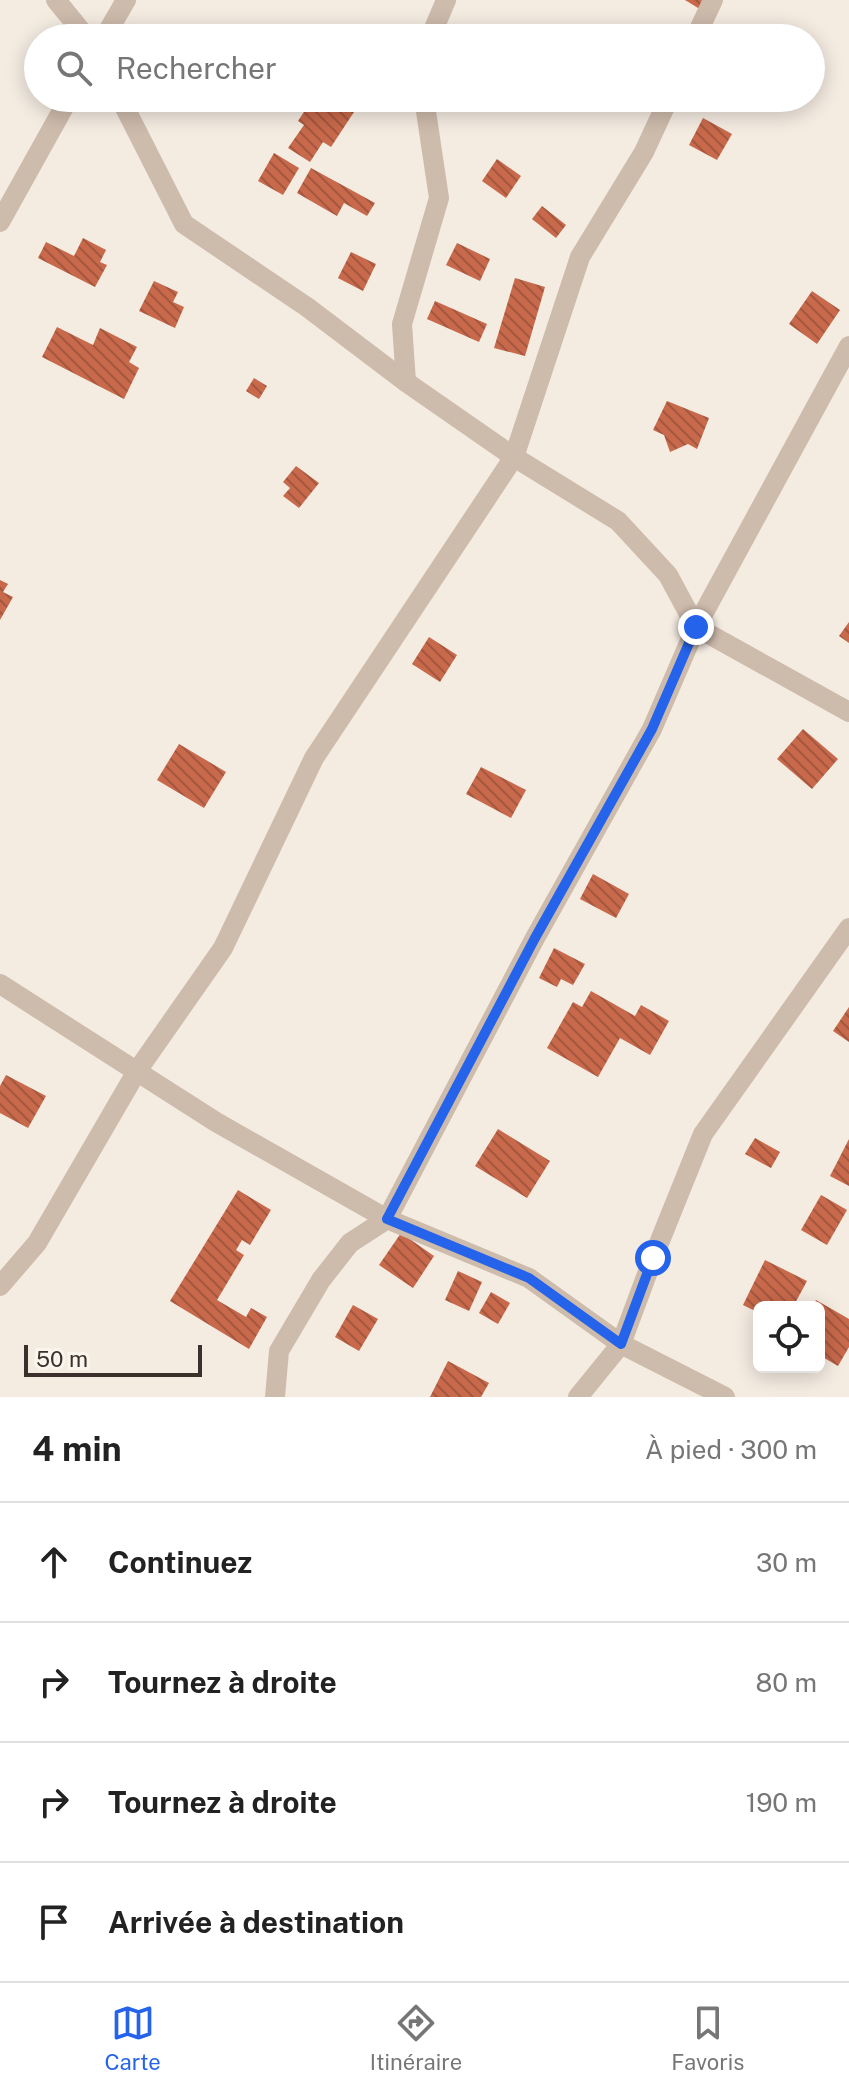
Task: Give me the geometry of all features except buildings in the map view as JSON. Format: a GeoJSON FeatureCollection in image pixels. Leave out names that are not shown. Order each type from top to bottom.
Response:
{"type":"FeatureCollection","features":[{"type":"Feature","properties":{"kind":"street"},"geometry":{"type":"LineString","coordinates":[[56,0],[76,24]]}},
{"type":"Feature","properties":{"kind":"street"},"geometry":{"type":"LineString","coordinates":[[112,24],[126,0]]}},
{"type":"Feature","properties":{"kind":"street"},"geometry":{"type":"LineString","coordinates":[[436,24],[446,0]]}},
{"type":"Feature","properties":{"kind":"street"},"geometry":{"type":"LineString","coordinates":[[702,24],[713,0]]}},
{"type":"Feature","properties":{"kind":"street"},"geometry":{"type":"LineString","coordinates":[[0,222],[61,112]]}},
{"type":"Feature","properties":{"kind":"street"},"geometry":{"type":"LineString","coordinates":[[127,112],[184,224],[307,307],[406,382],[514,457],[618,521],[668,575],[696,627],[849,712]]}},
{"type":"Feature","properties":{"kind":"street"},"geometry":{"type":"LineString","coordinates":[[406,382],[402,324],[439,198],[426,112]]}},
{"type":"Feature","properties":{"kind":"street"},"geometry":{"type":"LineString","coordinates":[[0,1286],[37,1243],[137,1071],[223,948],[314,758],[514,457],[580,257],[644,152],[663,112]]}},
{"type":"Feature","properties":{"kind":"street"},"geometry":{"type":"LineString","coordinates":[[275,1397],[279,1351],[321,1280],[350,1243],[387,1219],[535,938],[652,729],[696,627],[849,346]]}},
{"type":"Feature","properties":{"kind":"street"},"geometry":{"type":"LineString","coordinates":[[578,1397],[621,1344],[703,1134],[849,928]]}},
{"type":"Feature","properties":{"kind":"street"},"geometry":{"type":"LineString","coordinates":[[0,984],[216,1122],[387,1219],[529,1278],[621,1344],[725,1397]]}},
{"type":"Feature","properties":{"kind":"route"},"geometry":{"type":"LineString","coordinates":[[653,1258],[621,1344],[529,1278],[387,1219],[535,938],[652,729],[696,627]]}}]}
